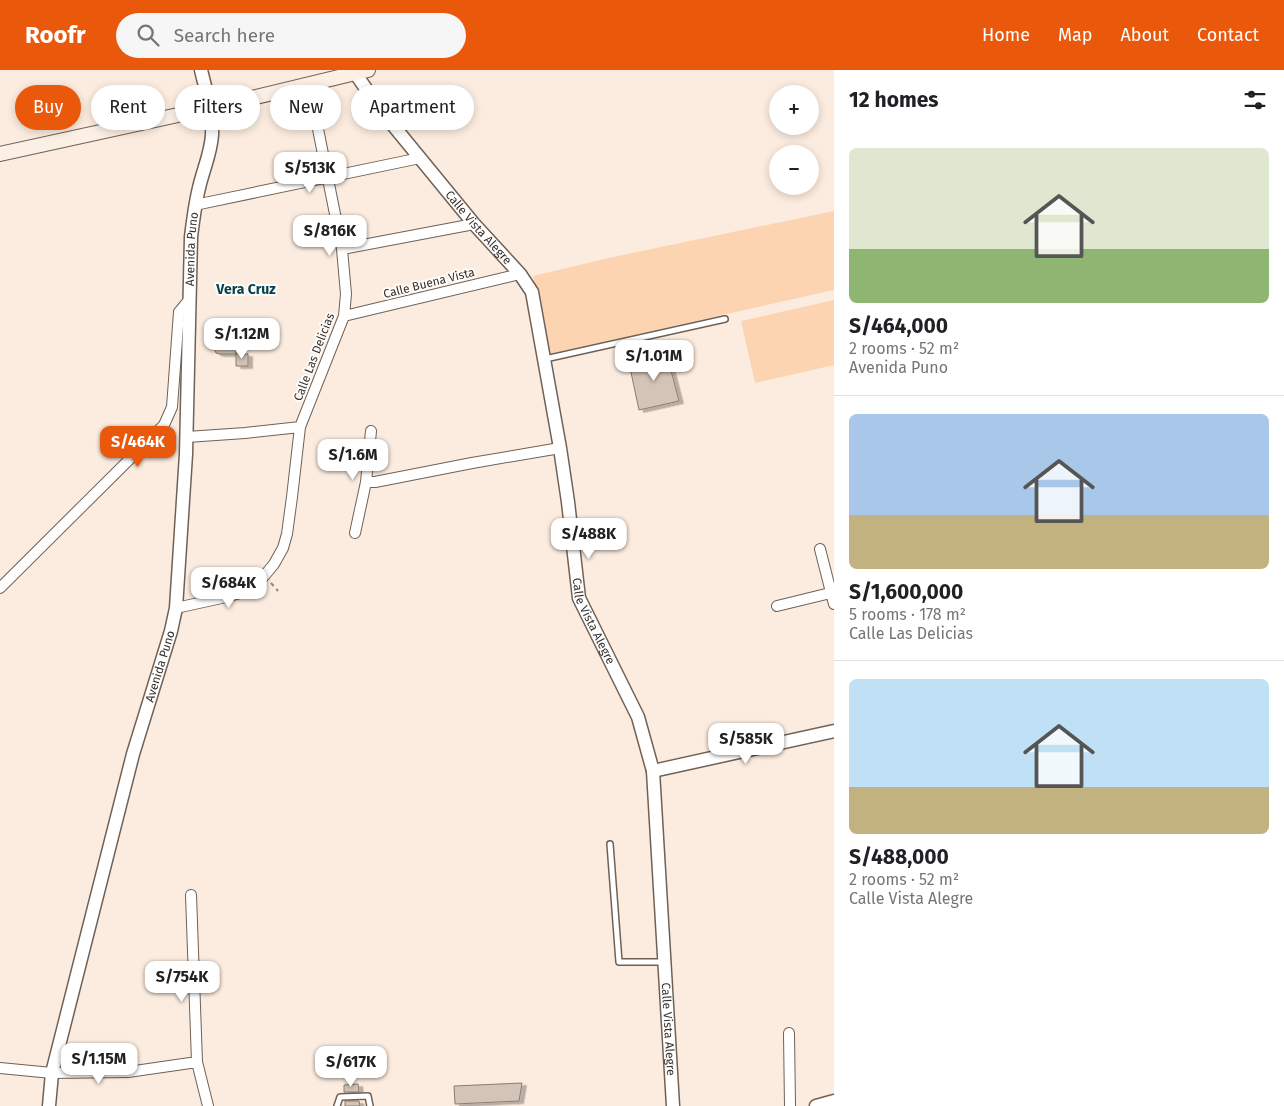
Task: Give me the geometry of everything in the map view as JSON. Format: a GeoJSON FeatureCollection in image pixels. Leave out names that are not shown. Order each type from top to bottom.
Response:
{"type":"FeatureCollection","features":[{"type":"Feature","properties":{"kind":"main road"},"geometry":{"type":"LineString","coordinates":[[260,96],[362,72]]}},
{"type":"Feature","properties":{"kind":"main road"},"geometry":{"type":"LineString","coordinates":[[0,154],[175,116]]}},
{"type":"Feature","properties":{"kind":"street","name":"Avenida Puno"},"geometry":{"type":"LineString","coordinates":[[201,70],[205,85]]}},
{"type":"Feature","properties":{"kind":"street","name":"Calle Vista Alegre"},"geometry":{"type":"LineString","coordinates":[[362,72],[383,113],[474,224],[520,274],[532,292],[560,448],[579,598],[638,717],[653,772],[673,1106]]}},
{"type":"Feature","properties":{"kind":"street","name":"Calle Las Delicias"},"geometry":{"type":"LineString","coordinates":[[176,608],[243,592],[254,585],[274,564],[283,548],[287,534],[300,426],[344,316],[346,294],[342,249],[309,84]]}},
{"type":"Feature","properties":{"kind":"street","name":"Avenida Puno"},"geometry":{"type":"LineString","coordinates":[[49,1106],[52,1073],[132,754],[171,631],[176,608],[187,437],[191,238],[195,205],[211,146],[212,130]]}},
{"type":"Feature","properties":{"kind":"street"},"geometry":{"type":"LineString","coordinates":[[195,205],[420,158]]}},
{"type":"Feature","properties":{"kind":"street"},"geometry":{"type":"LineString","coordinates":[[342,249],[474,224]]}},
{"type":"Feature","properties":{"kind":"street","name":"Calle Buena Vista"},"geometry":{"type":"LineString","coordinates":[[344,316],[520,274]]}},
{"type":"Feature","properties":{"kind":"street"},"geometry":{"type":"LineString","coordinates":[[0,588],[164,424],[172,406],[179,312],[190,299]]}},
{"type":"Feature","properties":{"kind":"street"},"geometry":{"type":"LineString","coordinates":[[187,437],[245,433],[300,426]]}},
{"type":"Feature","properties":{"kind":"street"},"geometry":{"type":"LineString","coordinates":[[355,533],[366,482],[371,431]]}},
{"type":"Feature","properties":{"kind":"street"},"geometry":{"type":"LineString","coordinates":[[366,482],[375,482],[560,448]]}},
{"type":"Feature","properties":{"kind":"street"},"geometry":{"type":"LineString","coordinates":[[820,549],[833,593],[834,604]]}},
{"type":"Feature","properties":{"kind":"street"},"geometry":{"type":"LineString","coordinates":[[777,606],[833,593]]}},
{"type":"Feature","properties":{"kind":"street"},"geometry":{"type":"LineString","coordinates":[[653,772],[834,731]]}},
{"type":"Feature","properties":{"kind":"street"},"geometry":{"type":"LineString","coordinates":[[190,895],[197,1062],[208,1106]]}},
{"type":"Feature","properties":{"kind":"street"},"geometry":{"type":"LineString","coordinates":[[789,1033],[790,1106]]}},
{"type":"Feature","properties":{"kind":"street"},"geometry":{"type":"LineString","coordinates":[[0,1068],[52,1073],[128,1072],[197,1062]]}},
{"type":"Feature","properties":{"kind":"street"},"geometry":{"type":"LineString","coordinates":[[816,1106],[834,1101]]}},
{"type":"Feature","properties":{"kind":"lane"},"geometry":{"type":"LineString","coordinates":[[544,360],[725,319]]}},
{"type":"Feature","properties":{"kind":"lane"},"geometry":{"type":"LineString","coordinates":[[610,844],[619,962],[664,962]]}},
{"type":"Feature","properties":{"kind":"lane"},"geometry":{"type":"LineString","coordinates":[[337,1106],[340,1097],[368,1096],[370,1106]]}},
{"type":"Feature","properties":{"kind":"shaded area"},"geometry":{"type":"Polygon","coordinates":[[[834,211],[834,290],[548,354],[533,276],[613,257],[834,211]]]}},
{"type":"Feature","properties":{"kind":"shaded area"},"geometry":{"type":"Polygon","coordinates":[[[834,300],[834,365],[755,383],[741,321],[834,300]]]}},
{"type":"Feature","properties":{"kind":"building"},"geometry":{"type":"Polygon","coordinates":[[[212,322],[236,323],[236,354],[216,353],[214,349],[215,344],[220,333],[212,333],[212,322]]]}},
{"type":"Feature","properties":{"kind":"building"},"geometry":{"type":"Polygon","coordinates":[[[236,354],[248,354],[248,366],[236,366],[236,354]]]}},
{"type":"Feature","properties":{"kind":"building"},"geometry":{"type":"Polygon","coordinates":[[[667,355],[679,401],[639,410],[629,363],[667,355]]]}},
{"type":"Feature","properties":{"kind":"building"},"geometry":{"type":"Polygon","coordinates":[[[522,1083],[519,1101],[455,1104],[454,1086],[522,1083]]]}},
{"type":"Feature","properties":{"kind":"building"},"geometry":{"type":"Polygon","coordinates":[[[358,1084],[359,1092],[344,1092],[344,1085],[358,1084]]]}},
{"type":"Feature","properties":{"kind":"building"},"geometry":{"type":"Polygon","coordinates":[[[345,1101],[359,1101],[360,1106],[345,1106],[345,1101]]]}},
{"type":"Feature","properties":{"kind":"district","name":"Vera Cruz"},"geometry":{"type":"Point","coordinates":[246,289]}}]}
